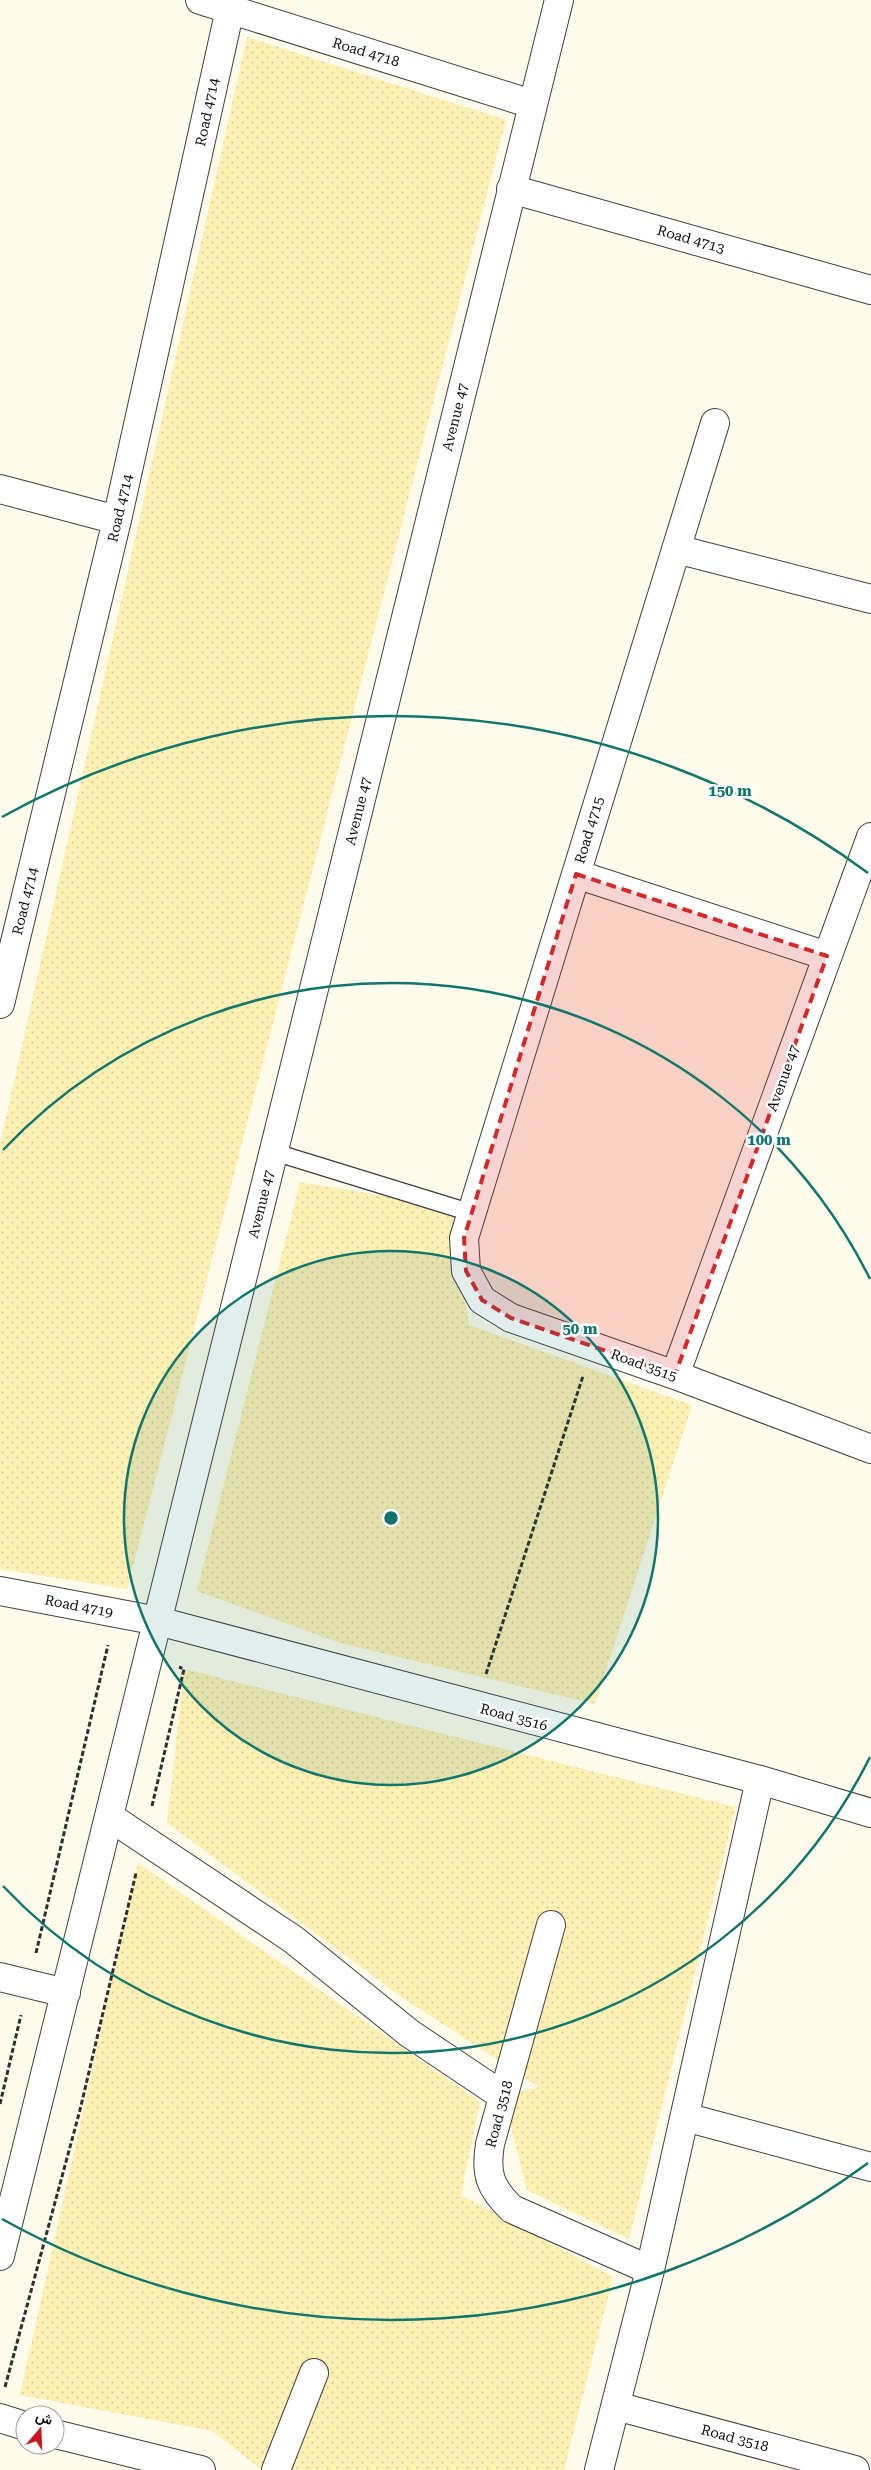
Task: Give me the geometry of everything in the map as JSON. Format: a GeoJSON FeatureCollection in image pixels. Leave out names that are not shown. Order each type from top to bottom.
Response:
{"type":"FeatureCollection","features":[{"type":"Feature","properties":{"kind":"street","name":"Road 4718"},"geometry":{"type":"LineString","coordinates":[[200,0],[532,104]]}},
{"type":"Feature","properties":{"kind":"street","name":"Avenue 47"},"geometry":{"type":"LineString","coordinates":[[0,2256],[559,0]]}},
{"type":"Feature","properties":{"kind":"street","name":"Road 4714"},"geometry":{"type":"LineString","coordinates":[[0,1004],[117,520],[230,9]]}},
{"type":"Feature","properties":{"kind":"street","name":"Road 4713"},"geometry":{"type":"LineString","coordinates":[[511,189],[871,290]]}},
{"type":"Feature","properties":{"kind":"street","name":"Road 4715"},"geometry":{"type":"LineString","coordinates":[[468,1225],[715,423]]}},
{"type":"Feature","properties":{"kind":"street"},"geometry":{"type":"LineString","coordinates":[[0,489],[117,520]]}},
{"type":"Feature","properties":{"kind":"street"},"geometry":{"type":"LineString","coordinates":[[676,549],[871,599]]}},
{"type":"Feature","properties":{"kind":"street","name":"Avenue 47"},"geometry":{"type":"LineString","coordinates":[[674,1376],[871,837]]}},
{"type":"Feature","properties":{"kind":"street"},"geometry":{"type":"LineString","coordinates":[[576,874],[827,956]]}},
{"type":"Feature","properties":{"kind":"street","name":"Road 3515"},"geometry":{"type":"LineString","coordinates":[[468,1225],[466,1271],[482,1300],[511,1318],[674,1376],[869,1441]]}},
{"type":"Feature","properties":{"kind":"street","name":"Road 4719"},"geometry":{"type":"LineString","coordinates":[[0,1591],[158,1622]]}},
{"type":"Feature","properties":{"kind":"street","name":"Road 3516"},"geometry":{"type":"LineString","coordinates":[[158,1622],[760,1780],[871,1813]]}},
{"type":"Feature","properties":{"kind":"street"},"geometry":{"type":"LineString","coordinates":[[599,2470],[650,2270],[760,1780]]}},
{"type":"Feature","properties":{"kind":"street"},"geometry":{"type":"LineString","coordinates":[[110,1817],[294,1940],[409,2033],[503,2096]]}},
{"type":"Feature","properties":{"kind":"street","name":"Road 3518"},"geometry":{"type":"LineString","coordinates":[[551,1925],[503,2096],[487,2162],[490,2180],[499,2196],[512,2209],[650,2270]]}},
{"type":"Feature","properties":{"kind":"street"},"geometry":{"type":"LineString","coordinates":[[0,1977],[66,1993]]}},
{"type":"Feature","properties":{"kind":"street"},"geometry":{"type":"LineString","coordinates":[[685,2117],[871,2167]]}},
{"type":"Feature","properties":{"kind":"street"},"geometry":{"type":"LineString","coordinates":[[276,2470],[314,2372]]}},
{"type":"Feature","properties":{"kind":"street","name":"Road 3518"},"geometry":{"type":"LineString","coordinates":[[616,2406],[855,2470]]}},
{"type":"Feature","properties":{"kind":"street"},"geometry":{"type":"LineString","coordinates":[[0,2418],[15,2423]]}},
{"type":"Feature","properties":{"kind":"street"},"geometry":{"type":"LineString","coordinates":[[65,2436],[201,2470]]}},
{"type":"Feature","properties":{"kind":"lane"},"geometry":{"type":"LineString","coordinates":[[274,1152],[468,1225]]}},
{"type":"Feature","properties":{"kind":"path"},"geometry":{"type":"LineString","coordinates":[[475,1706],[593,1347]]}},
{"type":"Feature","properties":{"kind":"highlighted area"},"geometry":{"type":"Polygon","coordinates":[[[576,874],[827,956],[675,1375],[511,1318],[482,1300],[466,1271],[464,1238],[576,874]]]}},
{"type":"Feature","properties":{"kind":"sand"},"geometry":{"type":"Polygon","coordinates":[[[247,37],[506,120],[127,1589],[0,1569],[0,1144],[247,37]]]}},
{"type":"Feature","properties":{"kind":"sand"},"geometry":{"type":"Polygon","coordinates":[[[300,1182],[451,1207],[469,1325],[692,1405],[595,1704],[340,1643],[197,1591],[300,1182]]]}},
{"type":"Feature","properties":{"kind":"sand"},"geometry":{"type":"Polygon","coordinates":[[[184,1669],[736,1807],[629,2239],[527,2190],[503,2096],[539,2087],[400,1996],[167,1823],[184,1669]]]}},
{"type":"Feature","properties":{"kind":"sand"},"geometry":{"type":"Polygon","coordinates":[[[138,1863],[480,2102],[461,2195],[613,2277],[564,2470],[262,2470],[212,2431],[20,2395],[138,1863]]]}}]}
